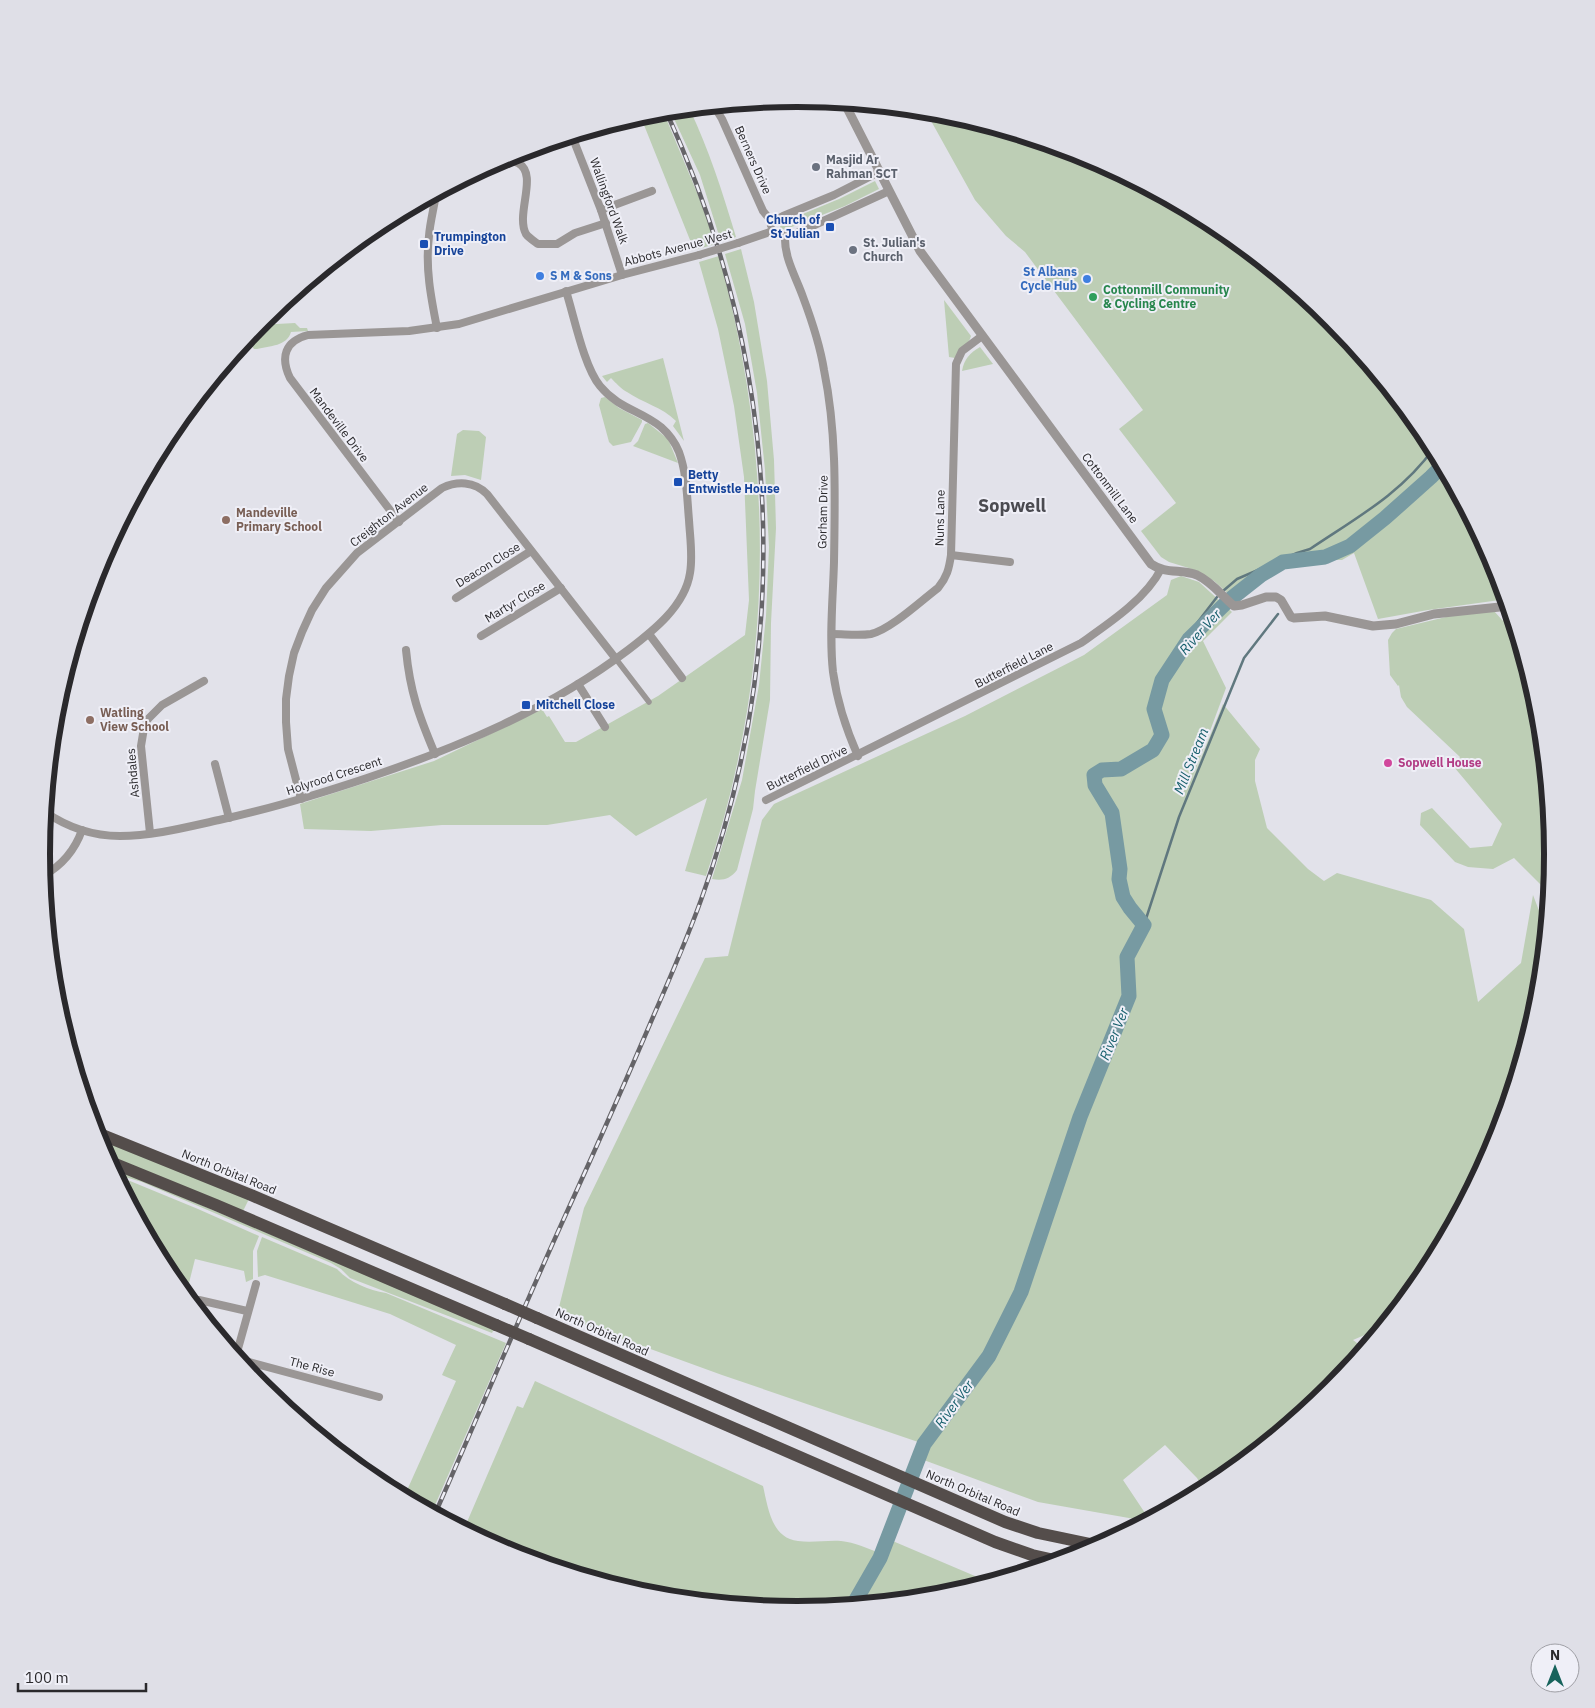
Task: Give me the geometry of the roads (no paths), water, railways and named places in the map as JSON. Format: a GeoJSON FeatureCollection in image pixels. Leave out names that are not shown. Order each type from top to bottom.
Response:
{"type":"FeatureCollection","features":[{"type":"Feature","properties":{"kind":"highway","name":"North Orbital Road"},"geometry":{"type":"LineString","coordinates":[[105,1136],[505,1304],[1004,1522],[1038,1533],[1087,1543]]}},
{"type":"Feature","properties":{"kind":"highway"},"geometry":{"type":"LineString","coordinates":[[118,1165],[216,1204],[995,1542],[1048,1558]]}},
{"type":"Feature","properties":{"kind":"street","name":"Cottonmill Lane"},"geometry":{"type":"LineString","coordinates":[[847,108],[920,251],[1151,564],[1161,569]]}},
{"type":"Feature","properties":{"kind":"street","name":"Berners Drive"},"geometry":{"type":"LineString","coordinates":[[717,111],[763,211],[772,222]]}},
{"type":"Feature","properties":{"kind":"street","name":"Wallingford Walk"},"geometry":{"type":"LineString","coordinates":[[574,141],[606,223],[622,275]]}},
{"type":"Feature","properties":{"kind":"street"},"geometry":{"type":"LineString","coordinates":[[513,162],[518,163],[526,171],[528,178],[523,216],[524,226],[526,234],[538,244],[557,244],[575,233],[606,223]]}},
{"type":"Feature","properties":{"kind":"street"},"geometry":{"type":"LineString","coordinates":[[879,172],[834,195],[772,222],[770,232],[784,236],[814,226],[890,191]]}},
{"type":"Feature","properties":{"kind":"street"},"geometry":{"type":"LineString","coordinates":[[601,210],[652,191]]}},
{"type":"Feature","properties":{"kind":"street"},"geometry":{"type":"LineString","coordinates":[[434,202],[428,237],[428,273],[437,328]]}},
{"type":"Feature","properties":{"kind":"street","name":"Abbots Avenue West"},"geometry":{"type":"LineString","coordinates":[[298,338],[308,335],[409,331],[459,324],[566,291],[700,255],[770,232]]}},
{"type":"Feature","properties":{"kind":"street","name":"Gorham Drive"},"geometry":{"type":"LineString","coordinates":[[784,236],[785,249],[816,336],[830,402],[835,464],[833,671],[843,719],[858,756]]}},
{"type":"Feature","properties":{"kind":"street","name":"Holyrood Crescent"},"geometry":{"type":"LineString","coordinates":[[52,816],[64,824],[82,830],[120,836],[150,833],[276,807],[350,784],[435,754],[530,712],[578,684],[649,634],[677,604],[689,578],[692,560],[685,473],[679,451],[669,435],[654,422],[618,403],[594,377],[588,365],[566,291]]}},
{"type":"Feature","properties":{"kind":"street","name":"Nuns Lane"},"geometry":{"type":"LineString","coordinates":[[832,634],[862,635],[884,629],[938,588],[949,571],[956,364],[962,351],[982,336]]}},
{"type":"Feature","properties":{"kind":"street","name":"Mandeville Drive"},"geometry":{"type":"LineString","coordinates":[[298,338],[288,346],[286,354],[287,371],[290,378],[399,522]]}},
{"type":"Feature","properties":{"kind":"street","name":"Creighton Avenue"},"geometry":{"type":"LineString","coordinates":[[301,799],[288,749],[286,699],[294,653],[312,610],[326,588],[358,553],[442,488],[450,484],[465,483],[482,488],[616,659]]}},
{"type":"Feature","properties":{"kind":"street","name":"Deacon Close"},"geometry":{"type":"LineString","coordinates":[[456,598],[532,551]]}},
{"type":"Feature","properties":{"kind":"street"},"geometry":{"type":"LineString","coordinates":[[950,555],[1010,562]]}},
{"type":"Feature","properties":{"kind":"street"},"geometry":{"type":"LineString","coordinates":[[1161,569],[1189,572],[1198,575],[1207,580],[1232,604],[1237,606],[1266,597],[1276,597],[1281,600],[1291,617],[1297,619],[1326,616],[1373,626],[1396,624],[1444,613],[1502,607]]}},
{"type":"Feature","properties":{"kind":"street","name":"Butterfield Lane"},"geometry":{"type":"LineString","coordinates":[[858,756],[1082,643],[1118,617],[1156,580],[1161,569]]}},
{"type":"Feature","properties":{"kind":"street","name":"Martyr Close"},"geometry":{"type":"LineString","coordinates":[[481,636],[561,588]]}},
{"type":"Feature","properties":{"kind":"street"},"geometry":{"type":"LineString","coordinates":[[649,634],[682,678]]}},
{"type":"Feature","properties":{"kind":"street"},"geometry":{"type":"LineString","coordinates":[[406,650],[410,684],[415,705],[435,754]]}},
{"type":"Feature","properties":{"kind":"street"},"geometry":{"type":"LineString","coordinates":[[616,659],[649,702]]}},
{"type":"Feature","properties":{"kind":"street","name":"Ashdales"},"geometry":{"type":"LineString","coordinates":[[150,833],[141,746],[144,728],[151,715],[162,705],[204,681]]}},
{"type":"Feature","properties":{"kind":"street"},"geometry":{"type":"LineString","coordinates":[[578,684],[605,727]]}},
{"type":"Feature","properties":{"kind":"street","name":"Butterfield Drive"},"geometry":{"type":"LineString","coordinates":[[766,800],[858,756]]}},
{"type":"Feature","properties":{"kind":"street"},"geometry":{"type":"LineString","coordinates":[[215,764],[229,818]]}},
{"type":"Feature","properties":{"kind":"street"},"geometry":{"type":"LineString","coordinates":[[51,870],[68,855],[82,830]]}},
{"type":"Feature","properties":{"kind":"street"},"geometry":{"type":"LineString","coordinates":[[239,1351],[256,1284]]}},
{"type":"Feature","properties":{"kind":"street"},"geometry":{"type":"LineString","coordinates":[[198,1300],[248,1311]]}},
{"type":"Feature","properties":{"kind":"street","name":"The Rise"},"geometry":{"type":"LineString","coordinates":[[248,1361],[379,1397]]}},
{"type":"Feature","properties":{"kind":"waterway"},"geometry":{"type":"LineString","coordinates":[[1223,591],[1237,579],[1310,549],[1361,516],[1407,479],[1429,454]]}},
{"type":"Feature","properties":{"kind":"waterway","name":"River Ver"},"geometry":{"type":"LineString","coordinates":[[856,1599],[880,1558],[924,1444],[989,1356],[1021,1292],[1080,1117],[1129,996],[1127,957],[1144,925],[1123,897],[1119,879],[1120,869],[1112,813],[1095,785],[1094,775],[1102,770],[1121,769],[1153,750],[1162,735],[1154,709],[1162,680],[1189,639],[1228,601],[1261,575],[1283,562],[1325,557],[1350,546],[1385,518],[1438,470]]}},
{"type":"Feature","properties":{"kind":"waterway"},"geometry":{"type":"LineString","coordinates":[[1189,639],[1197,623],[1217,597]]}},
{"type":"Feature","properties":{"kind":"waterway","name":"Mill Stream"},"geometry":{"type":"LineString","coordinates":[[1144,925],[1179,817],[1244,658],[1278,614]]}},
{"type":"Feature","properties":{"kind":"railway"},"geometry":{"type":"LineString","coordinates":[[438,1508],[632,1066],[690,929],[701,900],[731,801],[752,702],[762,602],[762,502],[753,402],[733,304],[704,207],[669,118]]}},
{"type":"Feature","properties":{"kind":"place","name":"Masjid Ar Rahman SCT"},"geometry":{"type":"Point","coordinates":[816,167]}},
{"type":"Feature","properties":{"kind":"place","name":"Church of St Julian"},"geometry":{"type":"Point","coordinates":[830,227]}},
{"type":"Feature","properties":{"kind":"place","name":"Trumpington Drive"},"geometry":{"type":"Point","coordinates":[424,244]}},
{"type":"Feature","properties":{"kind":"place","name":"St. Julian's Church"},"geometry":{"type":"Point","coordinates":[853,250]}},
{"type":"Feature","properties":{"kind":"place","name":"S M & Sons"},"geometry":{"type":"Point","coordinates":[540,276]}},
{"type":"Feature","properties":{"kind":"place","name":"St Albans Cycle Hub"},"geometry":{"type":"Point","coordinates":[1087,279]}},
{"type":"Feature","properties":{"kind":"place","name":"Cottonmill Community & Cycling Centre"},"geometry":{"type":"Point","coordinates":[1093,297]}},
{"type":"Feature","properties":{"kind":"place","name":"Betty Entwistle House"},"geometry":{"type":"Point","coordinates":[678,482]}},
{"type":"Feature","properties":{"kind":"place","name":"Mandeville Primary School"},"geometry":{"type":"Point","coordinates":[226,520]}},
{"type":"Feature","properties":{"kind":"place","name":"Mitchell Close"},"geometry":{"type":"Point","coordinates":[526,705]}},
{"type":"Feature","properties":{"kind":"place","name":"Watling View School"},"geometry":{"type":"Point","coordinates":[90,720]}},
{"type":"Feature","properties":{"kind":"place","name":"Sopwell House"},"geometry":{"type":"Point","coordinates":[1388,763]}},
{"type":"Feature","properties":{"kind":"district","name":"Sopwell"},"geometry":{"type":"Point","coordinates":[1012,506]}}]}
